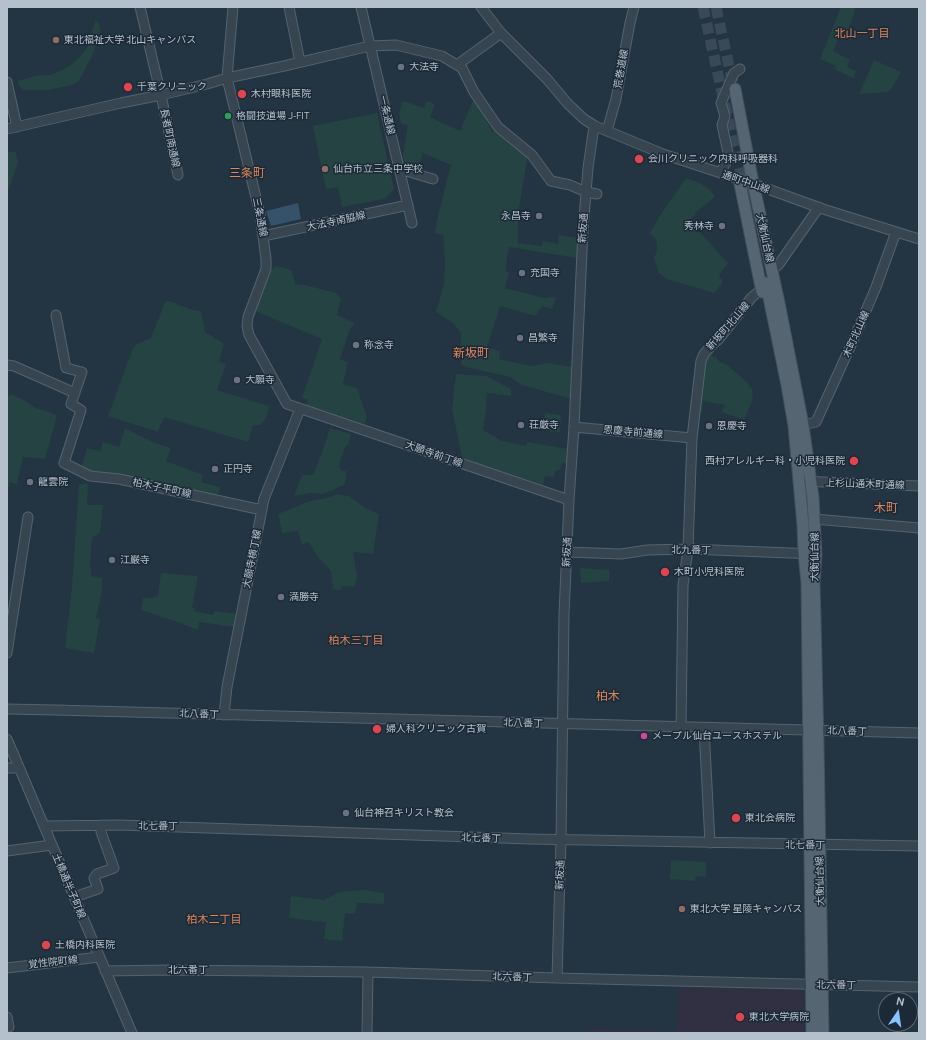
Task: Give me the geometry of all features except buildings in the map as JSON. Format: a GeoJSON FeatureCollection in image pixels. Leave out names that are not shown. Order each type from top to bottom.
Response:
{"type":"FeatureCollection","features":[{"type":"Feature","properties":{"kind":"main road","name":"大衡仙台線"},"geometry":{"type":"LineString","coordinates":[[735,89],[803,425],[805,481],[803,525],[813,730]]}},
{"type":"Feature","properties":{"kind":"main road","name":"大衡仙台線"},"geometry":{"type":"LineString","coordinates":[[739,180],[764,286],[797,463],[805,481],[814,519],[816,554],[814,584],[813,730],[817,985],[823,1033]]}},
{"type":"Feature","properties":{"kind":"main road","name":"大衡仙台線"},"geometry":{"type":"LineString","coordinates":[[812,1033],[817,985]]}},
{"type":"Feature","properties":{"kind":"street","name":"長者町南通線"},"geometry":{"type":"LineString","coordinates":[[140,7],[178,175]]}},
{"type":"Feature","properties":{"kind":"street","name":"三条通線"},"geometry":{"type":"LineString","coordinates":[[233,7],[227,78],[260,214],[266,259],[266,269],[248,317],[247,326],[249,335],[287,404],[300,409]]}},
{"type":"Feature","properties":{"kind":"street"},"geometry":{"type":"LineString","coordinates":[[288,7],[300,62]]}},
{"type":"Feature","properties":{"kind":"street","name":"一条通線"},"geometry":{"type":"LineString","coordinates":[[361,7],[412,223]]}},
{"type":"Feature","properties":{"kind":"street","name":"通町中山線"},"geometry":{"type":"LineString","coordinates":[[481,7],[501,33],[568,104],[584,119],[595,126],[663,154],[919,239]]}},
{"type":"Feature","properties":{"kind":"street","name":"荒巻道線"},"geometry":{"type":"LineString","coordinates":[[606,131],[616,99],[634,7]]}},
{"type":"Feature","properties":{"kind":"street"},"geometry":{"type":"LineString","coordinates":[[457,65],[501,33]]}},
{"type":"Feature","properties":{"kind":"street"},"geometry":{"type":"LineString","coordinates":[[7,129],[370,46],[396,45],[442,56],[462,68],[474,92],[498,127],[532,156],[551,181],[570,185],[586,192],[597,194]]}},
{"type":"Feature","properties":{"kind":"street"},"geometry":{"type":"LineString","coordinates":[[720,173],[729,157],[722,125],[725,116],[721,103],[734,73],[740,69]]}},
{"type":"Feature","properties":{"kind":"street"},"geometry":{"type":"LineString","coordinates":[[7,82],[17,127]]}},
{"type":"Feature","properties":{"kind":"street","name":"新坂通"},"geometry":{"type":"LineString","coordinates":[[557,978],[563,724],[562,649],[582,238],[588,168],[595,126]]}},
{"type":"Feature","properties":{"kind":"street"},"geometry":{"type":"LineString","coordinates":[[400,169],[432,179]]}},
{"type":"Feature","properties":{"kind":"street","name":"大法寺南脇線"},"geometry":{"type":"LineString","coordinates":[[264,236],[408,205]]}},
{"type":"Feature","properties":{"kind":"street"},"geometry":{"type":"LineString","coordinates":[[771,268],[779,264],[819,207]]}},
{"type":"Feature","properties":{"kind":"street","name":"木町北山線"},"geometry":{"type":"LineString","coordinates":[[803,425],[816,422],[873,294],[896,232]]}},
{"type":"Feature","properties":{"kind":"street","name":"新坂町北山線"},"geometry":{"type":"LineString","coordinates":[[681,727],[683,586],[688,549],[692,438],[700,361],[704,354],[718,340],[752,298],[764,286]]}},
{"type":"Feature","properties":{"kind":"street"},"geometry":{"type":"LineString","coordinates":[[7,365],[14,366],[75,393],[82,372],[66,368],[56,315]]}},
{"type":"Feature","properties":{"kind":"street","name":"柏木子平町線"},"geometry":{"type":"LineString","coordinates":[[75,393],[71,404],[81,410],[64,463],[90,476],[119,479],[262,510]]}},
{"type":"Feature","properties":{"kind":"street","name":"大願寺前丁線"},"geometry":{"type":"LineString","coordinates":[[300,409],[569,500]]}},
{"type":"Feature","properties":{"kind":"street","name":"大願寺横丁線"},"geometry":{"type":"LineString","coordinates":[[224,714],[227,687],[264,499],[300,409]]}},
{"type":"Feature","properties":{"kind":"street","name":"恩慶寺前通線"},"geometry":{"type":"LineString","coordinates":[[574,427],[692,438]]}},
{"type":"Feature","properties":{"kind":"street","name":"上杉山通木町通線"},"geometry":{"type":"LineString","coordinates":[[805,481],[919,486]]}},
{"type":"Feature","properties":{"kind":"street"},"geometry":{"type":"LineString","coordinates":[[7,653],[11,604],[28,517]]}},
{"type":"Feature","properties":{"kind":"street"},"geometry":{"type":"LineString","coordinates":[[814,519],[919,527]]}},
{"type":"Feature","properties":{"kind":"street","name":"北九番丁"},"geometry":{"type":"LineString","coordinates":[[567,552],[621,554],[647,550],[688,549],[816,554]]}},
{"type":"Feature","properties":{"kind":"street","name":"北八番丁"},"geometry":{"type":"LineString","coordinates":[[7,709],[919,734]]}},
{"type":"Feature","properties":{"kind":"street"},"geometry":{"type":"LineString","coordinates":[[704,728],[710,843]]}},
{"type":"Feature","properties":{"kind":"street","name":"土橋通半子町線"},"geometry":{"type":"LineString","coordinates":[[8,744],[132,1033]]}},
{"type":"Feature","properties":{"kind":"street"},"geometry":{"type":"LineString","coordinates":[[7,768],[19,768]]}},
{"type":"Feature","properties":{"kind":"street"},"geometry":{"type":"LineString","coordinates":[[74,896],[98,889],[94,878],[97,874],[114,868],[101,832],[101,825]]}},
{"type":"Feature","properties":{"kind":"street","name":"北七番丁"},"geometry":{"type":"LineString","coordinates":[[44,826],[101,825],[199,827],[561,840],[919,846]]}},
{"type":"Feature","properties":{"kind":"street"},"geometry":{"type":"LineString","coordinates":[[7,851],[52,845]]}},
{"type":"Feature","properties":{"kind":"street","name":"覚性院町線"},"geometry":{"type":"LineString","coordinates":[[7,968],[99,957]]}},
{"type":"Feature","properties":{"kind":"street","name":"北六番丁"},"geometry":{"type":"LineString","coordinates":[[105,971],[177,970],[368,972],[919,987]]}},
{"type":"Feature","properties":{"kind":"street"},"geometry":{"type":"LineString","coordinates":[[367,1033],[368,972]]}},
{"type":"Feature","properties":{"kind":"street"},"geometry":{"type":"LineString","coordinates":[[7,1017],[8,1027]]}},
{"type":"Feature","properties":{"kind":"shaded area"},"geometry":{"type":"Polygon","coordinates":[[[298,203],[301,219],[271,226],[266,211],[298,203]]]}},
{"type":"Feature","properties":{"kind":"shaded area","name":"東北大学病院"},"geometry":{"type":"Polygon","coordinates":[[[679,987],[802,990],[804,1033],[588,1033],[589,1028],[677,1032],[679,987]]]}},
{"type":"Feature","properties":{"kind":"green space"},"geometry":{"type":"Polygon","coordinates":[[[841,7],[856,7],[849,28],[842,33],[833,51],[850,60],[847,67],[856,71],[853,78],[835,69],[836,66],[820,59],[841,7]]]}},
{"type":"Feature","properties":{"kind":"green space"},"geometry":{"type":"Polygon","coordinates":[[[96,20],[99,24],[100,30],[98,40],[92,56],[79,81],[68,86],[47,90],[23,90],[20,87],[18,81],[35,76],[50,75],[62,70],[79,58],[87,48],[96,20]]]}},
{"type":"Feature","properties":{"kind":"green space"},"geometry":{"type":"Polygon","coordinates":[[[874,60],[901,72],[889,92],[859,94],[874,60]]]}},
{"type":"Feature","properties":{"kind":"green space"},"geometry":{"type":"Polygon","coordinates":[[[475,96],[492,132],[501,132],[509,140],[511,145],[528,154],[518,214],[518,243],[542,246],[543,241],[558,244],[559,235],[579,238],[577,258],[509,247],[505,271],[509,272],[505,288],[544,298],[556,298],[552,309],[542,306],[535,316],[500,306],[487,347],[500,351],[499,359],[531,366],[547,363],[573,367],[572,399],[522,385],[510,377],[466,367],[461,364],[461,333],[453,323],[436,312],[444,284],[445,258],[443,235],[435,234],[437,220],[451,165],[423,153],[417,171],[401,166],[408,125],[401,124],[399,112],[403,101],[424,108],[427,101],[435,104],[430,117],[460,131],[475,96]]]}},
{"type":"Feature","properties":{"kind":"green space"},"geometry":{"type":"Polygon","coordinates":[[[377,113],[394,189],[384,199],[342,207],[338,187],[326,189],[313,126],[377,113]]]}},
{"type":"Feature","properties":{"kind":"green space"},"geometry":{"type":"Polygon","coordinates":[[[7,152],[16,152],[18,163],[9,188],[7,188],[7,152]]]}},
{"type":"Feature","properties":{"kind":"green space"},"geometry":{"type":"Polygon","coordinates":[[[686,178],[700,183],[709,189],[715,196],[689,220],[698,233],[700,232],[728,263],[719,275],[723,282],[714,293],[667,279],[659,273],[654,258],[657,250],[657,243],[655,238],[650,233],[659,217],[686,178]]]}},
{"type":"Feature","properties":{"kind":"green space"},"geometry":{"type":"Polygon","coordinates":[[[275,266],[292,271],[295,284],[336,293],[341,299],[337,315],[355,323],[349,331],[340,359],[348,362],[343,384],[357,388],[367,417],[365,424],[306,405],[308,400],[302,398],[322,339],[255,311],[270,273],[275,266]]]}},
{"type":"Feature","properties":{"kind":"green space"},"geometry":{"type":"Polygon","coordinates":[[[166,300],[193,310],[201,311],[205,332],[224,344],[219,361],[226,364],[217,390],[269,406],[266,418],[260,425],[253,426],[248,442],[164,417],[158,432],[108,416],[133,348],[137,344],[151,338],[166,300]]]}},
{"type":"Feature","properties":{"kind":"green space"},"geometry":{"type":"Polygon","coordinates":[[[707,354],[726,364],[748,383],[752,389],[752,401],[744,420],[722,412],[725,405],[703,401],[702,412],[697,411],[707,354]]]}},
{"type":"Feature","properties":{"kind":"green space"},"geometry":{"type":"Polygon","coordinates":[[[456,374],[486,376],[511,389],[511,396],[487,393],[483,430],[502,441],[526,446],[527,442],[569,449],[568,464],[562,463],[560,470],[556,470],[554,477],[545,476],[543,485],[462,458],[452,409],[456,374]]]}},
{"type":"Feature","properties":{"kind":"green space"},"geometry":{"type":"Polygon","coordinates":[[[10,394],[22,399],[36,408],[57,416],[45,459],[23,457],[17,484],[10,482],[9,488],[7,487],[7,397],[10,394]]]}},
{"type":"Feature","properties":{"kind":"green space"},"geometry":{"type":"Polygon","coordinates":[[[545,413],[561,415],[560,432],[546,431],[546,423],[544,422],[545,413]]]}},
{"type":"Feature","properties":{"kind":"green space"},"geometry":{"type":"Polygon","coordinates":[[[125,428],[155,443],[171,448],[166,461],[203,475],[201,482],[220,487],[217,498],[102,472],[90,474],[81,468],[87,448],[100,451],[103,442],[119,447],[125,428]]]}},
{"type":"Feature","properties":{"kind":"green space"},"geometry":{"type":"Polygon","coordinates":[[[330,428],[351,434],[348,445],[346,445],[340,461],[339,468],[341,471],[346,471],[345,484],[322,494],[310,493],[294,496],[302,475],[313,475],[330,428]]]}},
{"type":"Feature","properties":{"kind":"green space"},"geometry":{"type":"Polygon","coordinates":[[[79,484],[88,484],[87,505],[103,505],[100,532],[92,538],[90,567],[91,576],[102,578],[102,591],[96,618],[100,619],[94,653],[65,648],[72,587],[79,484]]]}},
{"type":"Feature","properties":{"kind":"green space"},"geometry":{"type":"Polygon","coordinates":[[[337,494],[349,496],[365,508],[379,514],[373,554],[353,552],[357,576],[355,587],[342,586],[341,590],[333,589],[331,571],[317,556],[309,542],[302,544],[298,531],[282,533],[278,514],[310,501],[327,498],[337,494]]]}},
{"type":"Feature","properties":{"kind":"green space"},"geometry":{"type":"Polygon","coordinates":[[[580,568],[609,570],[609,581],[581,583],[580,568]]]}},
{"type":"Feature","properties":{"kind":"green space"},"geometry":{"type":"Polygon","coordinates":[[[161,573],[198,576],[192,608],[195,608],[194,611],[213,615],[215,611],[237,614],[234,627],[199,622],[198,630],[141,610],[143,598],[158,596],[161,573]]]}},
{"type":"Feature","properties":{"kind":"green space"},"geometry":{"type":"Polygon","coordinates":[[[671,860],[706,862],[706,877],[696,876],[695,881],[670,879],[671,860]]]}},
{"type":"Feature","properties":{"kind":"green space"},"geometry":{"type":"Polygon","coordinates":[[[365,890],[384,893],[384,904],[357,903],[355,914],[345,913],[342,941],[324,939],[326,922],[289,918],[291,896],[324,900],[339,892],[365,890]]]}},
{"type":"Feature","properties":{"kind":"tunnel"},"geometry":{"type":"LineString","coordinates":[[703,7],[745,189]]}},
{"type":"Feature","properties":{"kind":"tunnel"},"geometry":{"type":"LineString","coordinates":[[716,7],[733,84]]}},
{"type":"Feature","properties":{"kind":"place","name":"東北福祉大学 北山キャンパス"},"geometry":{"type":"Point","coordinates":[56,40]}},
{"type":"Feature","properties":{"kind":"place","name":"大法寺"},"geometry":{"type":"Point","coordinates":[401,67]}},
{"type":"Feature","properties":{"kind":"place","name":"千葉クリニック"},"geometry":{"type":"Point","coordinates":[128,87]}},
{"type":"Feature","properties":{"kind":"place","name":"木村眼科医院"},"geometry":{"type":"Point","coordinates":[242,94]}},
{"type":"Feature","properties":{"kind":"place","name":"格闘技道場 J-FIT"},"geometry":{"type":"Point","coordinates":[228,116]}},
{"type":"Feature","properties":{"kind":"place","name":"会川クリニック内科呼吸器科"},"geometry":{"type":"Point","coordinates":[639,159]}},
{"type":"Feature","properties":{"kind":"place","name":"仙台市立三条中学校"},"geometry":{"type":"Point","coordinates":[325,169]}},
{"type":"Feature","properties":{"kind":"place","name":"永昌寺"},"geometry":{"type":"Point","coordinates":[539,216]}},
{"type":"Feature","properties":{"kind":"place","name":"秀林寺"},"geometry":{"type":"Point","coordinates":[722,226]}},
{"type":"Feature","properties":{"kind":"place","name":"充国寺"},"geometry":{"type":"Point","coordinates":[522,273]}},
{"type":"Feature","properties":{"kind":"place","name":"昌繁寺"},"geometry":{"type":"Point","coordinates":[520,338]}},
{"type":"Feature","properties":{"kind":"place","name":"称念寺"},"geometry":{"type":"Point","coordinates":[356,345]}},
{"type":"Feature","properties":{"kind":"place","name":"大願寺"},"geometry":{"type":"Point","coordinates":[237,380]}},
{"type":"Feature","properties":{"kind":"place","name":"荘厳寺"},"geometry":{"type":"Point","coordinates":[521,425]}},
{"type":"Feature","properties":{"kind":"place","name":"恩慶寺"},"geometry":{"type":"Point","coordinates":[709,426]}},
{"type":"Feature","properties":{"kind":"place","name":"西村アレルギー科・小児科医院"},"geometry":{"type":"Point","coordinates":[854,461]}},
{"type":"Feature","properties":{"kind":"place","name":"正円寺"},"geometry":{"type":"Point","coordinates":[215,469]}},
{"type":"Feature","properties":{"kind":"place","name":"龍雲院"},"geometry":{"type":"Point","coordinates":[30,482]}},
{"type":"Feature","properties":{"kind":"place","name":"江巌寺"},"geometry":{"type":"Point","coordinates":[112,560]}},
{"type":"Feature","properties":{"kind":"place","name":"木町小児科医院"},"geometry":{"type":"Point","coordinates":[665,572]}},
{"type":"Feature","properties":{"kind":"place","name":"満勝寺"},"geometry":{"type":"Point","coordinates":[281,597]}},
{"type":"Feature","properties":{"kind":"place","name":"婦人科クリニック古賀"},"geometry":{"type":"Point","coordinates":[377,729]}},
{"type":"Feature","properties":{"kind":"place","name":"メープル仙台ユースホステル"},"geometry":{"type":"Point","coordinates":[644,736]}},
{"type":"Feature","properties":{"kind":"place","name":"仙台神召キリスト教会"},"geometry":{"type":"Point","coordinates":[346,813]}},
{"type":"Feature","properties":{"kind":"place","name":"東北会病院"},"geometry":{"type":"Point","coordinates":[736,818]}},
{"type":"Feature","properties":{"kind":"place","name":"東北大学 星陵キャンパス"},"geometry":{"type":"Point","coordinates":[682,909]}},
{"type":"Feature","properties":{"kind":"place","name":"土橋内科医院"},"geometry":{"type":"Point","coordinates":[46,945]}},
{"type":"Feature","properties":{"kind":"place","name":"東北大学病院"},"geometry":{"type":"Point","coordinates":[740,1017]}},
{"type":"Feature","properties":{"kind":"district","name":"北山一丁目"},"geometry":{"type":"Point","coordinates":[862,33]}},
{"type":"Feature","properties":{"kind":"district","name":"三条町"},"geometry":{"type":"Point","coordinates":[247,173]}},
{"type":"Feature","properties":{"kind":"district","name":"新坂町"},"geometry":{"type":"Point","coordinates":[471,353]}},
{"type":"Feature","properties":{"kind":"district","name":"木町"},"geometry":{"type":"Point","coordinates":[886,508]}},
{"type":"Feature","properties":{"kind":"district","name":"柏木三丁目"},"geometry":{"type":"Point","coordinates":[356,640]}},
{"type":"Feature","properties":{"kind":"district","name":"柏木"},"geometry":{"type":"Point","coordinates":[608,696]}},
{"type":"Feature","properties":{"kind":"district","name":"柏木二丁目"},"geometry":{"type":"Point","coordinates":[214,919]}}]}
